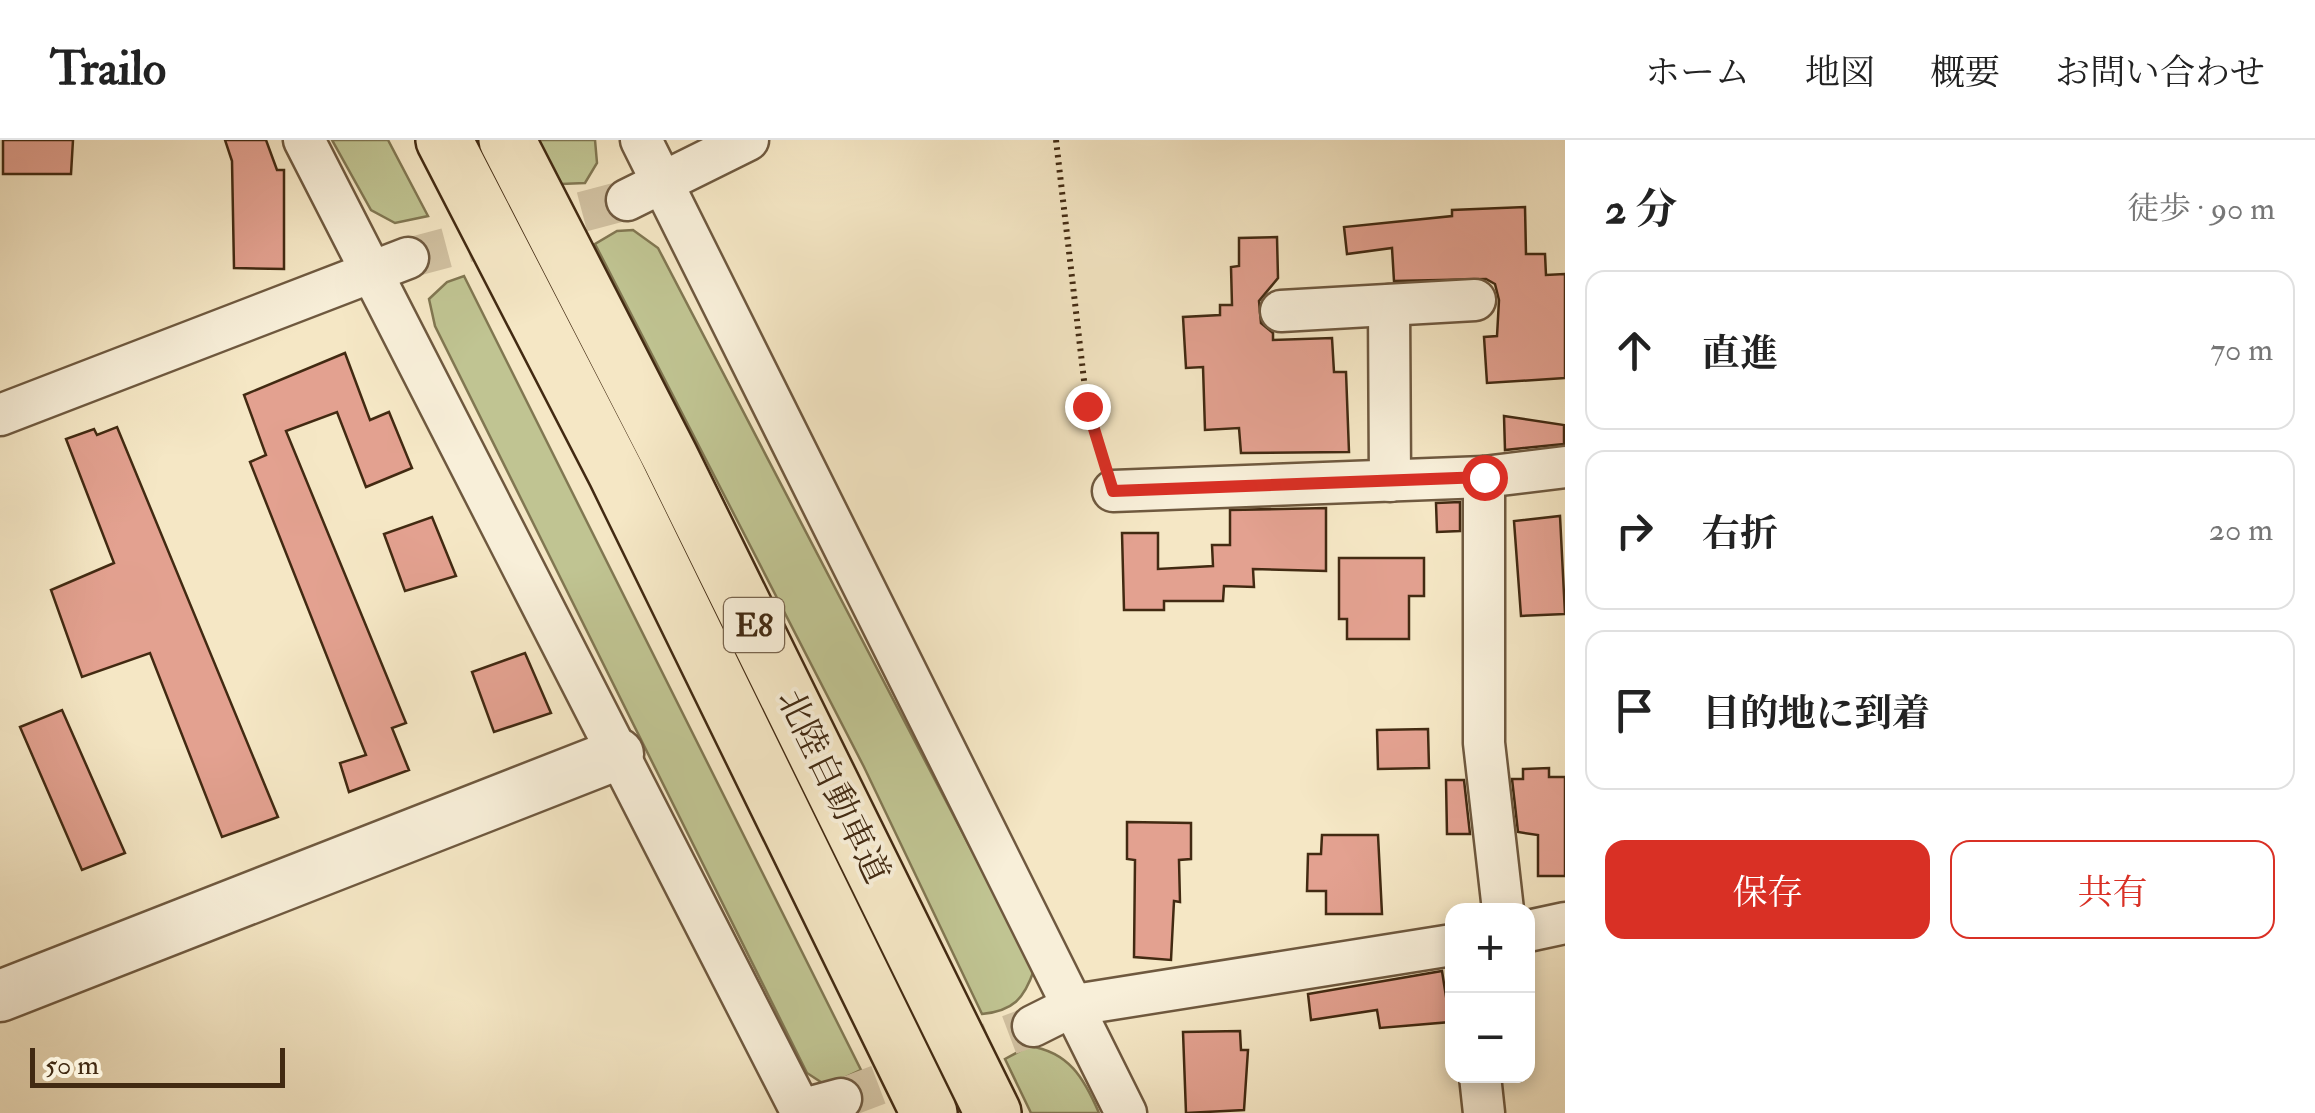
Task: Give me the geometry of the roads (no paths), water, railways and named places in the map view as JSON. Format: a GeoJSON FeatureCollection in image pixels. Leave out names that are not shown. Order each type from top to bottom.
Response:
{"type":"FeatureCollection","features":[{"type":"Feature","properties":{"kind":"highway","name":"北陸自動車道"},"geometry":{"type":"LineString","coordinates":[[444,140],[624,491],[930,1113]]}},
{"type":"Feature","properties":{"kind":"highway","name":"北陸自動車道"},"geometry":{"type":"LineString","coordinates":[[507,140],[722,562],[993,1113]]}},
{"type":"Feature","properties":{"kind":"street"},"geometry":{"type":"LineString","coordinates":[[304,140],[390,266],[618,754],[801,1111],[841,1099]]}},
{"type":"Feature","properties":{"kind":"street"},"geometry":{"type":"LineString","coordinates":[[641,140],[645,190],[1076,1005],[1126,1113]]}},
{"type":"Feature","properties":{"kind":"street"},"geometry":{"type":"LineString","coordinates":[[645,190],[748,140]]}},
{"type":"Feature","properties":{"kind":"street"},"geometry":{"type":"LineString","coordinates":[[0,415],[390,266]]}},
{"type":"Feature","properties":{"kind":"street"},"geometry":{"type":"LineString","coordinates":[[1281,312],[1476,300]]}},
{"type":"Feature","properties":{"kind":"street"},"geometry":{"type":"LineString","coordinates":[[1389,305],[1390,480]]}},
{"type":"Feature","properties":{"kind":"street"},"geometry":{"type":"LineString","coordinates":[[1113,491],[1484,477],[1565,467]]}},
{"type":"Feature","properties":{"kind":"street"},"geometry":{"type":"LineString","coordinates":[[1484,477],[1484,743],[1501,903]]}},
{"type":"Feature","properties":{"kind":"street"},"geometry":{"type":"LineString","coordinates":[[0,996],[618,754]]}},
{"type":"Feature","properties":{"kind":"street"},"geometry":{"type":"LineString","coordinates":[[1535,929],[1565,923]]}},
{"type":"Feature","properties":{"kind":"street"},"geometry":{"type":"LineString","coordinates":[[1033,1026],[1076,1005],[1445,946]]}},
{"type":"Feature","properties":{"kind":"street"},"geometry":{"type":"LineString","coordinates":[[1481,1083],[1484,1113]]}},
{"type":"Feature","properties":{"kind":"tunnel"},"geometry":{"type":"LineString","coordinates":[[408,258],[627,200]]}},
{"type":"Feature","properties":{"kind":"tunnel"},"geometry":{"type":"LineString","coordinates":[[841,1099],[1033,1026]]}}]}
